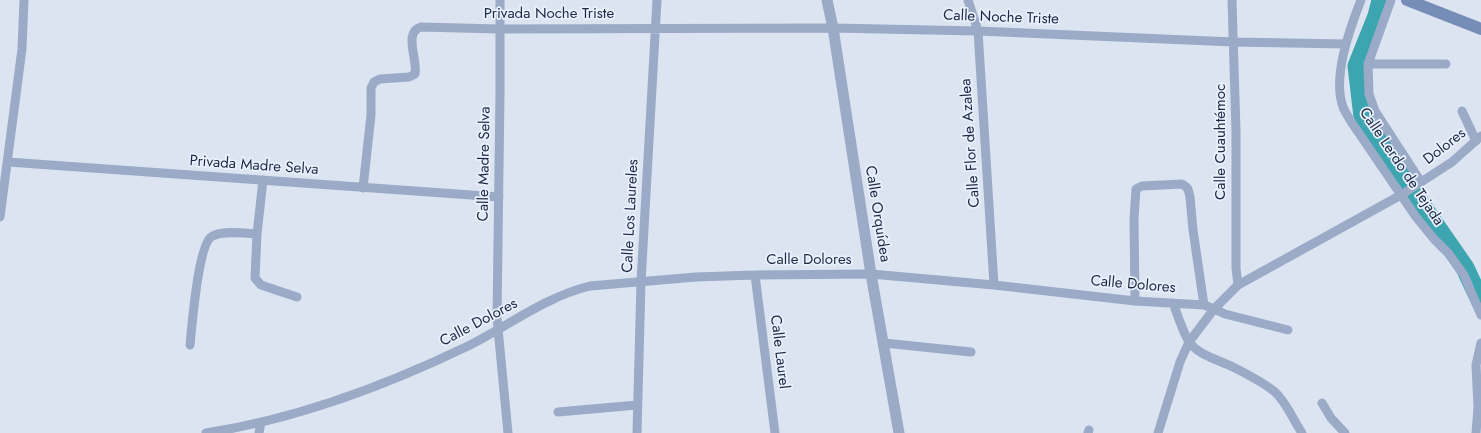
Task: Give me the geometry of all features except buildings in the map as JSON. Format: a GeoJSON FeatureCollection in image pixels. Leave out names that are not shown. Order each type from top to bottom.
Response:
{"type":"FeatureCollection","features":[{"type":"Feature","properties":{"kind":"main road"},"geometry":{"type":"LineString","coordinates":[[1407,0],[1432,5],[1481,29]]}},
{"type":"Feature","properties":{"kind":"street"},"geometry":{"type":"LineString","coordinates":[[0,217],[22,49],[24,0]]}},
{"type":"Feature","properties":{"kind":"street","name":"Calle Madre Selva"},"geometry":{"type":"LineString","coordinates":[[499,329],[496,295],[499,197],[500,0]]}},
{"type":"Feature","properties":{"kind":"street","name":"Calle Los Laureles"},"geometry":{"type":"LineString","coordinates":[[637,433],[641,282],[657,0]]}},
{"type":"Feature","properties":{"kind":"street","name":"Calle Orquídea"},"geometry":{"type":"LineString","coordinates":[[827,0],[833,28],[871,274],[900,433]]}},
{"type":"Feature","properties":{"kind":"street","name":"Calle Flor de Azalea"},"geometry":{"type":"LineString","coordinates":[[968,0],[978,31],[994,285]]}},
{"type":"Feature","properties":{"kind":"street","name":"Calle Cuauhtémoc"},"geometry":{"type":"LineString","coordinates":[[1232,0],[1236,131],[1236,268],[1238,285]]}},
{"type":"Feature","properties":{"kind":"street","name":"Calle Lerdo de Tejada"},"geometry":{"type":"LineString","coordinates":[[1361,0],[1346,44],[1339,78],[1343,107],[1352,123],[1404,193],[1416,218],[1449,254],[1464,275],[1481,315]]}},
{"type":"Feature","properties":{"kind":"street"},"geometry":{"type":"LineString","coordinates":[[1391,0],[1368,64],[1369,94],[1375,111],[1418,184]]}},
{"type":"Feature","properties":{"kind":"street","name":"Privada Noche Triste"},"geometry":{"type":"LineString","coordinates":[[363,188],[371,115],[371,88],[374,82],[380,80],[409,77],[415,74],[416,67],[412,50],[412,37],[413,31],[416,28],[655,28]]}},
{"type":"Feature","properties":{"kind":"street","name":"Calle Noche Triste"},"geometry":{"type":"LineString","coordinates":[[655,28],[833,28],[978,31],[1233,42],[1346,44]]}},
{"type":"Feature","properties":{"kind":"street"},"geometry":{"type":"LineString","coordinates":[[1368,64],[1446,64]]}},
{"type":"Feature","properties":{"kind":"street"},"geometry":{"type":"LineString","coordinates":[[1462,111],[1478,139]]}},
{"type":"Feature","properties":{"kind":"street","name":"Dolores"},"geometry":{"type":"LineString","coordinates":[[1404,193],[1452,162],[1478,139]]}},
{"type":"Feature","properties":{"kind":"street","name":"Privada Madre Selva"},"geometry":{"type":"LineString","coordinates":[[8,162],[499,197]]}},
{"type":"Feature","properties":{"kind":"street"},"geometry":{"type":"LineString","coordinates":[[263,180],[257,234],[255,278],[261,285],[297,297]]}},
{"type":"Feature","properties":{"kind":"street"},"geometry":{"type":"LineString","coordinates":[[1136,301],[1136,189],[1142,186],[1182,184],[1188,189],[1192,206],[1193,230],[1204,306]]}},
{"type":"Feature","properties":{"kind":"street"},"geometry":{"type":"LineString","coordinates":[[1158,433],[1176,376],[1189,342],[1214,309],[1238,285],[1404,193]]}},
{"type":"Feature","properties":{"kind":"street"},"geometry":{"type":"LineString","coordinates":[[190,345],[201,261],[206,244],[211,237],[219,234],[257,234]]}},
{"type":"Feature","properties":{"kind":"street","name":"Calle Dolores"},"geometry":{"type":"LineString","coordinates":[[206,433],[261,422],[320,405],[382,384],[484,338],[558,296],[590,286],[755,275],[871,274],[994,285],[1136,301],[1204,306],[1225,314],[1288,330]]}},
{"type":"Feature","properties":{"kind":"street","name":"Calle Laurel"},"geometry":{"type":"LineString","coordinates":[[755,275],[775,433]]}},
{"type":"Feature","properties":{"kind":"street"},"geometry":{"type":"LineString","coordinates":[[1173,303],[1189,342],[1195,348],[1208,356],[1233,367],[1276,393],[1285,403],[1302,433]]}},
{"type":"Feature","properties":{"kind":"street"},"geometry":{"type":"LineString","coordinates":[[499,329],[508,433]]}},
{"type":"Feature","properties":{"kind":"street"},"geometry":{"type":"LineString","coordinates":[[884,343],[971,352]]}},
{"type":"Feature","properties":{"kind":"street"},"geometry":{"type":"LineString","coordinates":[[1476,433],[1478,407],[1476,365],[1481,343]]}},
{"type":"Feature","properties":{"kind":"street"},"geometry":{"type":"LineString","coordinates":[[1322,403],[1331,418],[1346,433]]}},
{"type":"Feature","properties":{"kind":"street"},"geometry":{"type":"LineString","coordinates":[[558,412],[637,405]]}},
{"type":"Feature","properties":{"kind":"street"},"geometry":{"type":"LineString","coordinates":[[259,433],[261,422]]}},
{"type":"Feature","properties":{"kind":"waterway"},"geometry":{"type":"LineString","coordinates":[[1381,0],[1377,16],[1357,66],[1363,117],[1465,268],[1481,302]]}}]}
